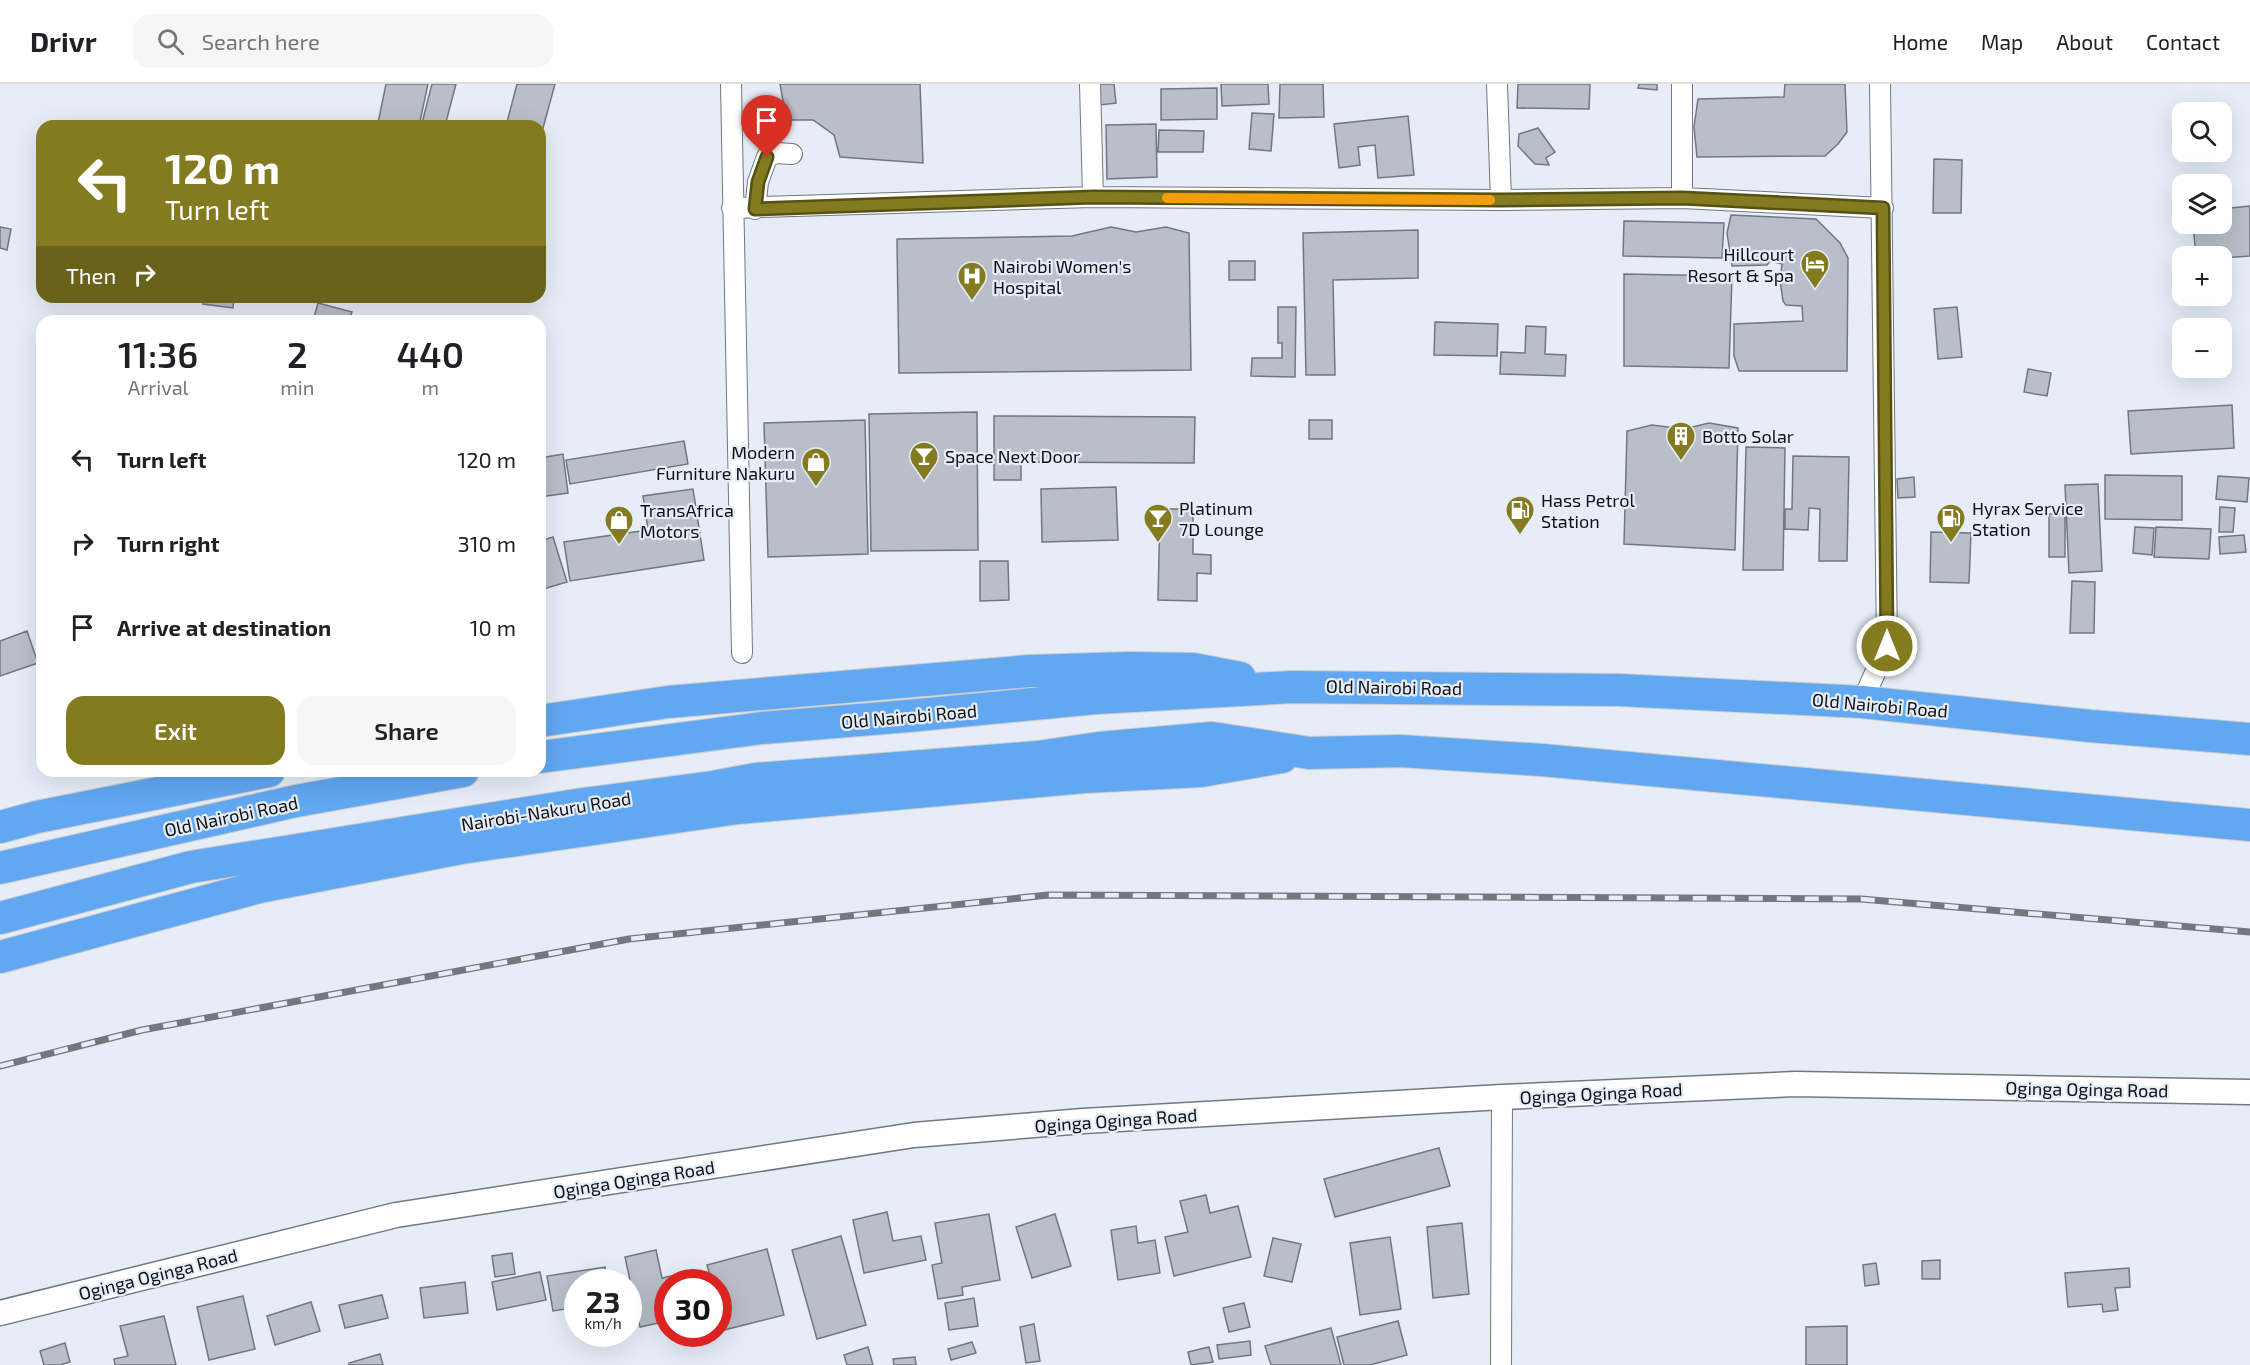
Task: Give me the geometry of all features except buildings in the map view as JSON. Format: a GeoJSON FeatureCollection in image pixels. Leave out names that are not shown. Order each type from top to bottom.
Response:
{"type":"FeatureCollection","features":[{"type":"Feature","properties":{"kind":"highway"},"geometry":{"type":"LineString","coordinates":[[546,720],[668,702],[1029,671],[1193,669],[1292,687]]}},
{"type":"Feature","properties":{"kind":"highway","name":"Old Nairobi Road"},"geometry":{"type":"LineString","coordinates":[[546,756],[762,728],[1096,698],[1292,687],[1619,690],[1862,702],[2090,726],[2250,739]]}},
{"type":"Feature","properties":{"kind":"highway","name":"Nairobi-Nakuru Road"},"geometry":{"type":"LineString","coordinates":[[0,918],[191,867],[583,804],[756,779],[1038,757],[1099,748],[1212,738],[1309,753]]}},
{"type":"Feature","properties":{"kind":"highway"},"geometry":{"type":"LineString","coordinates":[[0,957],[258,887],[461,848],[738,808],[1084,777],[1201,771],[1309,753],[1400,751],[1542,760],[2250,825]]}},
{"type":"Feature","properties":{"kind":"highway"},"geometry":{"type":"LineString","coordinates":[[0,827],[38,817],[239,777]]}},
{"type":"Feature","properties":{"kind":"highway","name":"Old Nairobi Road"},"geometry":{"type":"LineString","coordinates":[[0,868],[285,803],[430,777]]}},
{"type":"Feature","properties":{"kind":"street"},"geometry":{"type":"LineString","coordinates":[[731,84],[742,653]]}},
{"type":"Feature","properties":{"kind":"street"},"geometry":{"type":"LineString","coordinates":[[1090,84],[1093,197]]}},
{"type":"Feature","properties":{"kind":"street"},"geometry":{"type":"LineString","coordinates":[[1497,84],[1501,200]]}},
{"type":"Feature","properties":{"kind":"street"},"geometry":{"type":"LineString","coordinates":[[1682,84],[1682,198]]}},
{"type":"Feature","properties":{"kind":"street"},"geometry":{"type":"LineString","coordinates":[[1862,702],[1887,646],[1880,84]]}},
{"type":"Feature","properties":{"kind":"street"},"geometry":{"type":"LineString","coordinates":[[755,209],[758,182],[767,157],[776,153],[792,154]]}},
{"type":"Feature","properties":{"kind":"street"},"geometry":{"type":"LineString","coordinates":[[732,208],[1093,197],[1501,200],[1682,198],[1883,208]]}},
{"type":"Feature","properties":{"kind":"street","name":"Oginga Oginga Road"},"geometry":{"type":"LineString","coordinates":[[0,1313],[396,1215],[914,1135],[1083,1121],[1502,1097],[1796,1084],[2250,1092]]}},
{"type":"Feature","properties":{"kind":"street"},"geometry":{"type":"LineString","coordinates":[[1502,1097],[1502,1365]]}},
{"type":"Feature","properties":{"kind":"railway"},"geometry":{"type":"LineString","coordinates":[[0,1066],[142,1030],[629,939],[1048,895],[1861,899],[2250,932]]}},
{"type":"Feature","properties":{"kind":"slow traffic"},"geometry":{"type":"LineString","coordinates":[[1167,198],[1490,200]]}},
{"type":"Feature","properties":{"kind":"place","name":"Hillcourt Resort & Spa"},"geometry":{"type":"Point","coordinates":[1815,290]}},
{"type":"Feature","properties":{"kind":"place","name":"Nairobi Women's Hospital"},"geometry":{"type":"Point","coordinates":[972,302]}},
{"type":"Feature","properties":{"kind":"place","name":"Botto Solar"},"geometry":{"type":"Point","coordinates":[1681,462]}},
{"type":"Feature","properties":{"kind":"place","name":"Space Next Door"},"geometry":{"type":"Point","coordinates":[924,482]}},
{"type":"Feature","properties":{"kind":"place","name":"Modern Furniture Nakuru"},"geometry":{"type":"Point","coordinates":[816,488]}},
{"type":"Feature","properties":{"kind":"place","name":"Hass Petrol Station"},"geometry":{"type":"Point","coordinates":[1520,536]}},
{"type":"Feature","properties":{"kind":"place","name":"Platinum 7D Lounge"},"geometry":{"type":"Point","coordinates":[1158,544]}},
{"type":"Feature","properties":{"kind":"place","name":"Hyrax Service Station"},"geometry":{"type":"Point","coordinates":[1951,544]}},
{"type":"Feature","properties":{"kind":"place","name":"TransAfrica Motors"},"geometry":{"type":"Point","coordinates":[619,546]}},
{"type":"Feature","properties":{"kind":"route"},"geometry":{"type":"LineString","coordinates":[[767,157],[758,182],[755,209],[1093,197],[1501,200],[1682,198],[1883,208],[1887,646]]}}]}
